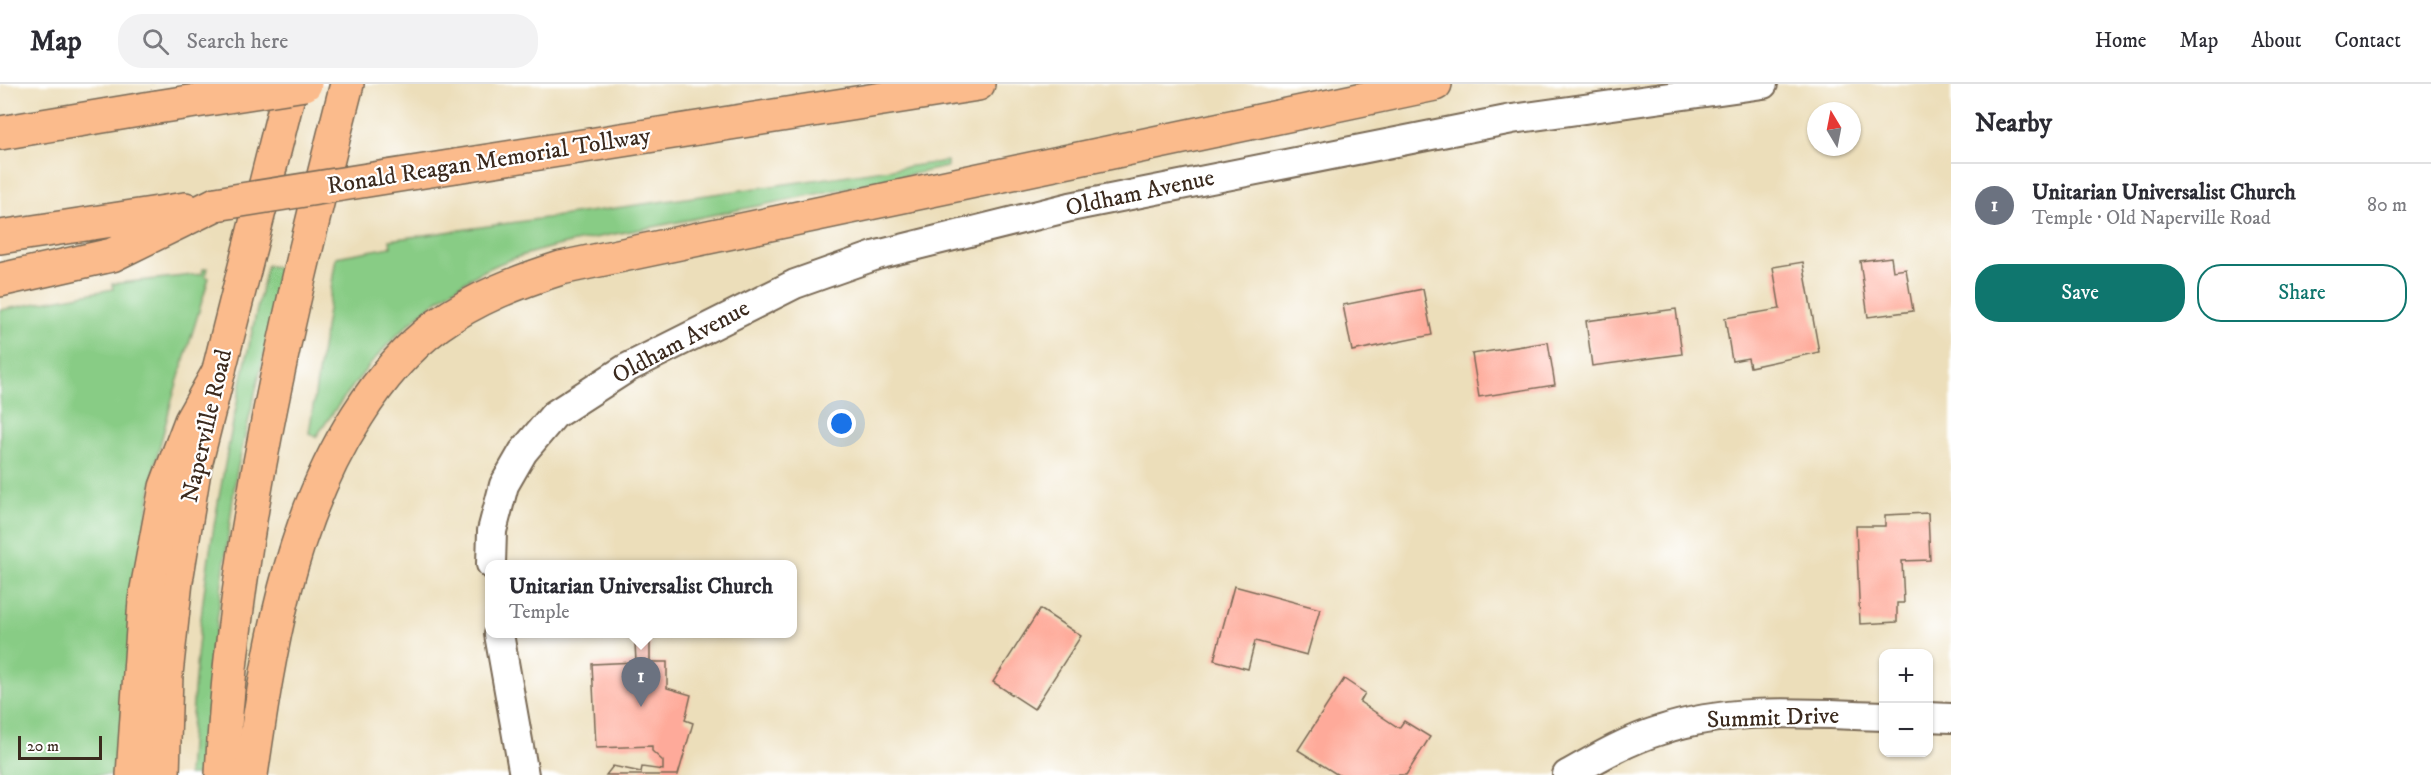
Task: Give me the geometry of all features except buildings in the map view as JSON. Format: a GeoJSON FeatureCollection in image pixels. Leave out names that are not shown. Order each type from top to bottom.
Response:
{"type":"FeatureCollection","features":[{"type":"Feature","properties":{"kind":"main road","name":"Naperville Road"},"geometry":{"type":"LineString","coordinates":[[163,775],[166,674],[176,581],[195,465],[291,84]]}},
{"type":"Feature","properties":{"kind":"main road"},"geometry":{"type":"LineString","coordinates":[[0,133],[305,84]]}},
{"type":"Feature","properties":{"kind":"main road"},"geometry":{"type":"LineString","coordinates":[[222,775],[237,596],[259,460],[278,366],[347,84]]}},
{"type":"Feature","properties":{"kind":"main road","name":"Ronald Reagan Memorial Tollway"},"geometry":{"type":"LineString","coordinates":[[0,237],[978,84]]}},
{"type":"Feature","properties":{"kind":"main road"},"geometry":{"type":"LineString","coordinates":[[251,775],[264,685],[279,608],[310,507],[328,466],[371,394],[390,369],[421,339],[463,309],[521,281],[561,268],[1435,84]]}},
{"type":"Feature","properties":{"kind":"main road"},"geometry":{"type":"LineString","coordinates":[[0,280],[112,255],[216,204]]}},
{"type":"Feature","properties":{"kind":"main road"},"geometry":{"type":"LineString","coordinates":[[133,775],[145,600],[166,486],[191,420],[219,371]]}},
{"type":"Feature","properties":{"kind":"street","name":"Oldham Avenue"},"geometry":{"type":"LineString","coordinates":[[492,560],[492,531],[504,486],[523,452],[554,415],[627,368],[795,284],[877,255],[1070,207],[1501,121],[1763,84]]}},
{"type":"Feature","properties":{"kind":"street"},"geometry":{"type":"LineString","coordinates":[[500,638],[524,775]]}},
{"type":"Feature","properties":{"kind":"street","name":"Summit Drive"},"geometry":{"type":"LineString","coordinates":[[1567,775],[1627,743],[1661,730],[1697,721],[1771,713],[1879,716]]}},
{"type":"Feature","properties":{"kind":"street"},"geometry":{"type":"LineString","coordinates":[[1933,717],[1951,718]]}},
{"type":"Feature","properties":{"kind":"green space"},"geometry":{"type":"Polygon","coordinates":[[[947,161],[947,167],[565,244],[497,265],[478,274],[428,307],[368,367],[316,437],[309,433],[336,257],[391,247],[390,240],[947,161]]]}},
{"type":"Feature","properties":{"kind":"green space"},"geometry":{"type":"Polygon","coordinates":[[[267,265],[284,269],[236,475],[217,622],[204,775],[188,775],[197,656],[207,567],[230,436],[267,265]]]}},
{"type":"Feature","properties":{"kind":"green space"},"geometry":{"type":"Polygon","coordinates":[[[207,268],[205,276],[209,278],[171,403],[155,465],[146,520],[120,775],[0,775],[0,310],[113,289],[112,284],[202,274],[203,269],[207,268]]]}},
{"type":"Feature","properties":{"kind":"place","name":"Unitarian Universalist Church"},"geometry":{"type":"Point","coordinates":[641,707]}}]}
